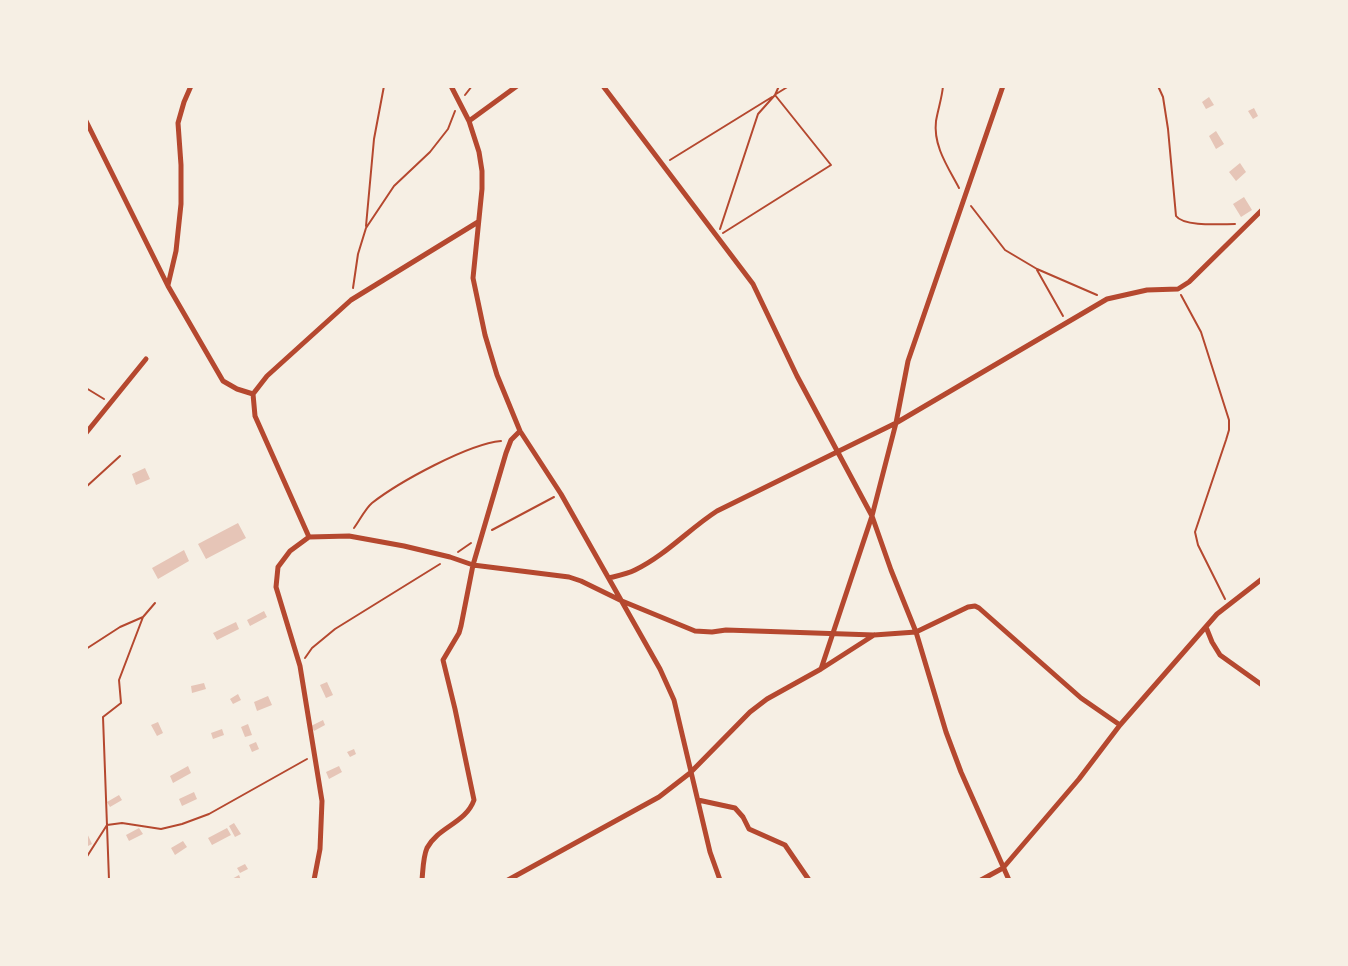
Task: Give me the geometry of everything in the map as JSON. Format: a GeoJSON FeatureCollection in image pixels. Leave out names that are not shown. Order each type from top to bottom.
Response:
{"type":"FeatureCollection","features":[{"type":"Feature","properties":{"kind":"street"},"geometry":{"type":"LineString","coordinates":[[168,286],[176,252],[181,204],[178,123],[191,86]]}},
{"type":"Feature","properties":{"kind":"street"},"geometry":{"type":"LineString","coordinates":[[450,86],[469,121],[482,170],[482,189],[473,278],[485,335],[497,375],[520,431],[561,494],[660,669],[674,700],[710,852],[720,880]]}},
{"type":"Feature","properties":{"kind":"street"},"geometry":{"type":"LineString","coordinates":[[469,121],[517,86]]}},
{"type":"Feature","properties":{"kind":"street"},"geometry":{"type":"LineString","coordinates":[[604,86],[753,284],[796,376],[872,516],[916,632],[952,748],[978,812],[1009,880]]}},
{"type":"Feature","properties":{"kind":"street"},"geometry":{"type":"LineString","coordinates":[[820,669],[872,516],[896,423],[908,361],[1003,86]]}},
{"type":"Feature","properties":{"kind":"street"},"geometry":{"type":"LineString","coordinates":[[86,120],[168,286],[223,380],[237,389],[253,394]]}},
{"type":"Feature","properties":{"kind":"street"},"geometry":{"type":"LineString","coordinates":[[609,578],[634,571],[657,557],[682,539],[699,523],[718,511],[896,423],[1107,299],[1147,290],[1178,288],[1189,282],[1262,210]]}},
{"type":"Feature","properties":{"kind":"street"},"geometry":{"type":"LineString","coordinates":[[309,537],[255,416],[253,394],[267,376],[351,300],[478,222]]}},
{"type":"Feature","properties":{"kind":"street"},"geometry":{"type":"LineString","coordinates":[[86,433],[146,359]]}},
{"type":"Feature","properties":{"kind":"street"},"geometry":{"type":"LineString","coordinates":[[422,880],[426,851],[430,843],[437,835],[466,814],[474,800],[443,660],[461,626],[473,565],[481,536],[511,440],[520,431]]}},
{"type":"Feature","properties":{"kind":"street"},"geometry":{"type":"LineString","coordinates":[[314,880],[320,848],[322,801],[313,756],[300,666],[276,588],[278,567],[290,551],[309,537],[349,536],[404,546],[450,557],[473,565],[569,577],[695,631],[834,632],[874,635],[916,632],[968,607],[975,606],[1081,698],[1120,725]]}},
{"type":"Feature","properties":{"kind":"street"},"geometry":{"type":"LineString","coordinates":[[981,880],[1003,868],[1079,779],[1120,725],[1217,614],[1262,579]]}},
{"type":"Feature","properties":{"kind":"street"},"geometry":{"type":"LineString","coordinates":[[1206,627],[1220,655],[1262,685]]}},
{"type":"Feature","properties":{"kind":"street"},"geometry":{"type":"LineString","coordinates":[[508,880],[659,797],[690,773],[750,712],[767,699],[874,635]]}},
{"type":"Feature","properties":{"kind":"street"},"geometry":{"type":"LineString","coordinates":[[698,800],[735,808],[750,829],[785,845],[809,880]]}},
{"type":"Feature","properties":{"kind":"path"},"geometry":{"type":"LineString","coordinates":[[351,300],[358,254],[366,228],[374,139],[384,86]]}},
{"type":"Feature","properties":{"kind":"path"},"geometry":{"type":"LineString","coordinates":[[366,228],[394,186],[430,152],[448,130],[459,102],[472,86]]}},
{"type":"Feature","properties":{"kind":"path"},"geometry":{"type":"LineString","coordinates":[[718,237],[744,151],[758,114],[775,95],[779,86]]}},
{"type":"Feature","properties":{"kind":"path"},"geometry":{"type":"LineString","coordinates":[[664,164],[789,86]]}},
{"type":"Feature","properties":{"kind":"path"},"geometry":{"type":"LineString","coordinates":[[943,86],[936,122],[937,145],[964,197],[1005,250],[1037,269],[1107,299]]}},
{"type":"Feature","properties":{"kind":"path"},"geometry":{"type":"LineString","coordinates":[[1158,86],[1163,97],[1168,129],[1176,216],[1182,221],[1202,224],[1247,224]]}},
{"type":"Feature","properties":{"kind":"path"},"geometry":{"type":"LineString","coordinates":[[718,237],[831,165],[775,95]]}},
{"type":"Feature","properties":{"kind":"path"},"geometry":{"type":"LineString","coordinates":[[1037,269],[1067,322]]}},
{"type":"Feature","properties":{"kind":"path"},"geometry":{"type":"LineString","coordinates":[[1178,288],[1201,332],[1229,420],[1227,435],[1195,532],[1198,545],[1229,605]]}},
{"type":"Feature","properties":{"kind":"path"},"geometry":{"type":"LineString","coordinates":[[86,388],[111,403]]}},
{"type":"Feature","properties":{"kind":"path"},"geometry":{"type":"LineString","coordinates":[[349,536],[371,504],[400,485],[452,457],[488,442],[511,440]]}},
{"type":"Feature","properties":{"kind":"path"},"geometry":{"type":"LineString","coordinates":[[86,487],[120,456]]}},
{"type":"Feature","properties":{"kind":"path"},"geometry":{"type":"LineString","coordinates":[[300,666],[312,648],[335,630],[481,536],[561,494]]}},
{"type":"Feature","properties":{"kind":"path"},"geometry":{"type":"LineString","coordinates":[[109,880],[103,717],[121,703],[119,680],[143,617],[155,603]]}},
{"type":"Feature","properties":{"kind":"path"},"geometry":{"type":"LineString","coordinates":[[86,649],[120,627],[143,617]]}},
{"type":"Feature","properties":{"kind":"path"},"geometry":{"type":"LineString","coordinates":[[86,858],[107,825],[122,823],[161,829],[182,824],[209,814],[313,756]]}},
{"type":"Feature","properties":{"kind":"building"},"geometry":{"type":"Polygon","coordinates":[[[1209,97],[1214,105],[1206,109],[1202,102],[1209,97]]]}},
{"type":"Feature","properties":{"kind":"building"},"geometry":{"type":"Polygon","coordinates":[[[1254,108],[1258,116],[1253,119],[1248,111],[1254,108]]]}},
{"type":"Feature","properties":{"kind":"building"},"geometry":{"type":"Polygon","coordinates":[[[1216,131],[1224,144],[1216,149],[1209,136],[1216,131]]]}},
{"type":"Feature","properties":{"kind":"building"},"geometry":{"type":"Polygon","coordinates":[[[1240,163],[1246,172],[1236,181],[1229,172],[1240,163]]]}},
{"type":"Feature","properties":{"kind":"building"},"geometry":{"type":"Polygon","coordinates":[[[1244,197],[1252,210],[1241,217],[1233,204],[1244,197]]]}},
{"type":"Feature","properties":{"kind":"building"},"geometry":{"type":"Polygon","coordinates":[[[145,468],[150,479],[136,485],[132,474],[145,468]]]}},
{"type":"Feature","properties":{"kind":"building"},"geometry":{"type":"Polygon","coordinates":[[[238,523],[246,538],[206,559],[198,544],[238,523]]]}},
{"type":"Feature","properties":{"kind":"building"},"geometry":{"type":"Polygon","coordinates":[[[184,550],[189,561],[158,579],[152,568],[184,550]]]}},
{"type":"Feature","properties":{"kind":"building"},"geometry":{"type":"Polygon","coordinates":[[[264,611],[267,617],[250,626],[247,620],[264,611]]]}},
{"type":"Feature","properties":{"kind":"building"},"geometry":{"type":"Polygon","coordinates":[[[236,622],[239,629],[217,640],[213,633],[236,622]]]}},
{"type":"Feature","properties":{"kind":"building"},"geometry":{"type":"Polygon","coordinates":[[[327,682],[333,695],[326,698],[320,685],[327,682]]]}},
{"type":"Feature","properties":{"kind":"building"},"geometry":{"type":"Polygon","coordinates":[[[204,683],[206,689],[192,693],[191,686],[204,683]]]}},
{"type":"Feature","properties":{"kind":"building"},"geometry":{"type":"Polygon","coordinates":[[[238,694],[241,700],[233,704],[230,699],[238,694]]]}},
{"type":"Feature","properties":{"kind":"building"},"geometry":{"type":"Polygon","coordinates":[[[268,696],[272,705],[257,711],[254,702],[268,696]]]}},
{"type":"Feature","properties":{"kind":"building"},"geometry":{"type":"Polygon","coordinates":[[[323,720],[325,725],[314,731],[311,726],[323,720]]]}},
{"type":"Feature","properties":{"kind":"building"},"geometry":{"type":"Polygon","coordinates":[[[158,722],[163,733],[157,736],[151,725],[158,722]]]}},
{"type":"Feature","properties":{"kind":"building"},"geometry":{"type":"Polygon","coordinates":[[[248,724],[252,735],[245,737],[241,727],[248,724]]]}},
{"type":"Feature","properties":{"kind":"building"},"geometry":{"type":"Polygon","coordinates":[[[222,729],[224,735],[213,739],[211,733],[222,729]]]}},
{"type":"Feature","properties":{"kind":"building"},"geometry":{"type":"Polygon","coordinates":[[[256,742],[259,749],[252,752],[249,745],[256,742]]]}},
{"type":"Feature","properties":{"kind":"building"},"geometry":{"type":"Polygon","coordinates":[[[354,749],[356,754],[350,757],[347,752],[354,749]]]}},
{"type":"Feature","properties":{"kind":"building"},"geometry":{"type":"Polygon","coordinates":[[[188,766],[191,773],[173,783],[170,776],[188,766]]]}},
{"type":"Feature","properties":{"kind":"building"},"geometry":{"type":"Polygon","coordinates":[[[339,766],[342,772],[329,779],[326,772],[339,766]]]}},
{"type":"Feature","properties":{"kind":"building"},"geometry":{"type":"Polygon","coordinates":[[[194,792],[197,799],[182,806],[179,799],[194,792]]]}},
{"type":"Feature","properties":{"kind":"building"},"geometry":{"type":"Polygon","coordinates":[[[119,795],[122,800],[110,807],[107,802],[119,795]]]}},
{"type":"Feature","properties":{"kind":"building"},"geometry":{"type":"Polygon","coordinates":[[[234,823],[241,834],[235,837],[229,826],[234,823]]]}},
{"type":"Feature","properties":{"kind":"building"},"geometry":{"type":"Polygon","coordinates":[[[139,828],[143,834],[129,841],[126,835],[139,828]]]}},
{"type":"Feature","properties":{"kind":"building"},"geometry":{"type":"Polygon","coordinates":[[[227,828],[231,835],[212,845],[208,838],[227,828]]]}},
{"type":"Feature","properties":{"kind":"building"},"geometry":{"type":"Polygon","coordinates":[[[86,831],[92,844],[86,847],[86,831]]]}},
{"type":"Feature","properties":{"kind":"building"},"geometry":{"type":"Polygon","coordinates":[[[183,841],[187,847],[175,855],[171,848],[183,841]]]}},
{"type":"Feature","properties":{"kind":"building"},"geometry":{"type":"Polygon","coordinates":[[[245,864],[248,869],[240,873],[237,868],[245,864]]]}},
{"type":"Feature","properties":{"kind":"building"},"geometry":{"type":"Polygon","coordinates":[[[239,875],[241,880],[230,880],[239,875]]]}}]}
